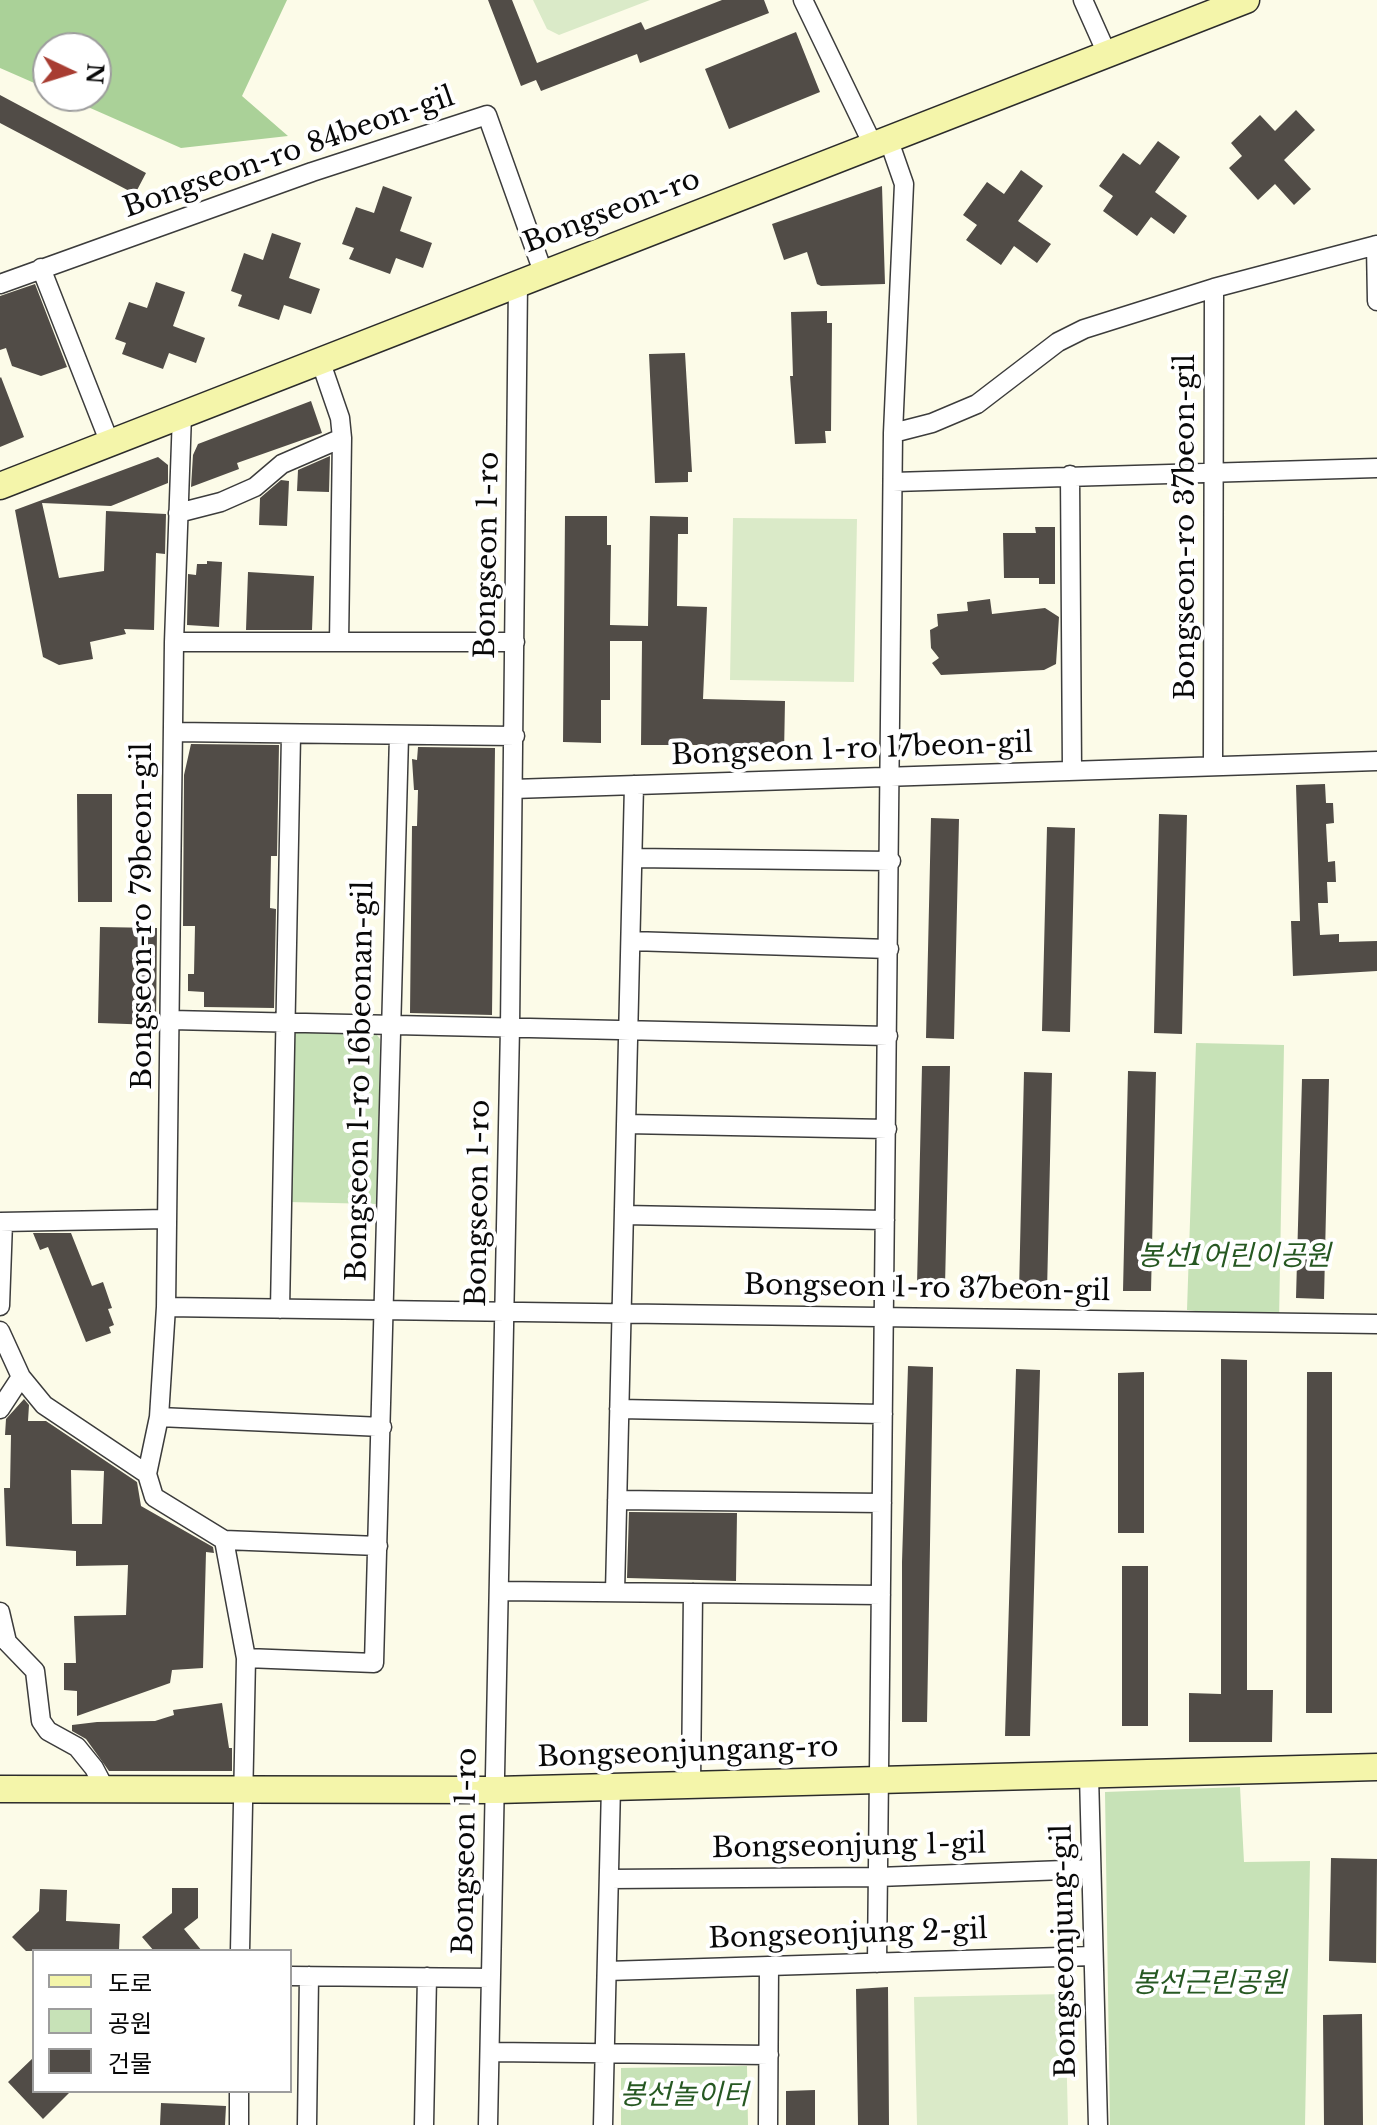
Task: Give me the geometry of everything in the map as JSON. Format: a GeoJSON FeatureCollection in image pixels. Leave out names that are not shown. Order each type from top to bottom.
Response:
{"type":"FeatureCollection","features":[{"type":"Feature","properties":{"kind":"street"},"geometry":{"type":"LineString","coordinates":[[803,0],[904,184],[893,433],[892,775],[877,1963]]}},
{"type":"Feature","properties":{"kind":"street"},"geometry":{"type":"LineString","coordinates":[[1083,0],[1108,56]]}},
{"type":"Feature","properties":{"kind":"street","name":"Bongseon-ro"},"geometry":{"type":"LineString","coordinates":[[0,486],[1246,0]]}},
{"type":"Feature","properties":{"kind":"street","name":"Bongseon-ro 84beon-gil"},"geometry":{"type":"LineString","coordinates":[[0,284],[487,115],[543,272]]}},
{"type":"Feature","properties":{"kind":"street"},"geometry":{"type":"LineString","coordinates":[[893,433],[940,420],[977,404],[1058,342],[1084,329],[1214,288],[1377,245],[1377,301]]}},
{"type":"Feature","properties":{"kind":"street"},"geometry":{"type":"LineString","coordinates":[[41,268],[109,441]]}},
{"type":"Feature","properties":{"kind":"street","name":"Bongseon 1-ro"},"geometry":{"type":"LineString","coordinates":[[488,2125],[515,736],[518,282]]}},
{"type":"Feature","properties":{"kind":"street","name":"Bongseon-ro 37beon-gil"},"geometry":{"type":"LineString","coordinates":[[1213,766],[1214,288]]}},
{"type":"Feature","properties":{"kind":"street"},"geometry":{"type":"LineString","coordinates":[[320,360],[340,418],[342,438],[339,642]]}},
{"type":"Feature","properties":{"kind":"street","name":"Bongseon-ro 79beon-gil"},"geometry":{"type":"LineString","coordinates":[[147,1474],[159,1417],[166,1307],[174,642],[182,414]]}},
{"type":"Feature","properties":{"kind":"street"},"geometry":{"type":"LineString","coordinates":[[178,513],[221,502],[255,487],[282,464],[342,438]]}},
{"type":"Feature","properties":{"kind":"street"},"geometry":{"type":"LineString","coordinates":[[893,482],[1377,468]]}},
{"type":"Feature","properties":{"kind":"street","name":"Bongseon 1-ro 17beon-gil"},"geometry":{"type":"LineString","coordinates":[[1070,475],[1072,771]]}},
{"type":"Feature","properties":{"kind":"street"},"geometry":{"type":"LineString","coordinates":[[174,642],[515,642]]}},
{"type":"Feature","properties":{"kind":"street"},"geometry":{"type":"LineString","coordinates":[[173,732],[515,736]]}},
{"type":"Feature","properties":{"kind":"street"},"geometry":{"type":"LineString","coordinates":[[280,1309],[291,735]]}},
{"type":"Feature","properties":{"kind":"street","name":"Bongseon 1-ro 16beonan-gil"},"geometry":{"type":"LineString","coordinates":[[246,1658],[374,1663],[399,736]]}},
{"type":"Feature","properties":{"kind":"street","name":"Bongseon 1-ro 17beon-gil"},"geometry":{"type":"LineString","coordinates":[[513,789],[1377,761]]}},
{"type":"Feature","properties":{"kind":"street","name":"Bongseon 1-ro 17beon-gil"},"geometry":{"type":"LineString","coordinates":[[624,1215],[634,785]]}},
{"type":"Feature","properties":{"kind":"street"},"geometry":{"type":"LineString","coordinates":[[633,858],[891,861]]}},
{"type":"Feature","properties":{"kind":"street"},"geometry":{"type":"LineString","coordinates":[[631,934],[889,949]]}},
{"type":"Feature","properties":{"kind":"street"},"geometry":{"type":"LineString","coordinates":[[171,1020],[888,1036]]}},
{"type":"Feature","properties":{"kind":"street"},"geometry":{"type":"LineString","coordinates":[[626,1124],[887,1129]]}},
{"type":"Feature","properties":{"kind":"street"},"geometry":{"type":"LineString","coordinates":[[615,1592],[624,1215],[885,1220]]}},
{"type":"Feature","properties":{"kind":"street"},"geometry":{"type":"LineString","coordinates":[[0,1306],[2,1222],[167,1219]]}},
{"type":"Feature","properties":{"kind":"street","name":"Bongseon 1-ro 37beon-gil"},"geometry":{"type":"LineString","coordinates":[[166,1307],[1377,1324]]}},
{"type":"Feature","properties":{"kind":"street"},"geometry":{"type":"LineString","coordinates":[[0,1331],[21,1377],[44,1405],[147,1474],[154,1497],[224,1540],[378,1546]]}},
{"type":"Feature","properties":{"kind":"street"},"geometry":{"type":"LineString","coordinates":[[0,1409],[21,1377]]}},
{"type":"Feature","properties":{"kind":"street"},"geometry":{"type":"LineString","coordinates":[[619,1409],[883,1414]]}},
{"type":"Feature","properties":{"kind":"street"},"geometry":{"type":"LineString","coordinates":[[159,1417],[382,1427]]}},
{"type":"Feature","properties":{"kind":"street"},"geometry":{"type":"LineString","coordinates":[[617,1500],[882,1503]]}},
{"type":"Feature","properties":{"kind":"street"},"geometry":{"type":"LineString","coordinates":[[224,1540],[246,1658],[240,1949]]}},
{"type":"Feature","properties":{"kind":"street"},"geometry":{"type":"LineString","coordinates":[[500,1591],[881,1595]]}},
{"type":"Feature","properties":{"kind":"street"},"geometry":{"type":"LineString","coordinates":[[691,1784],[693,1593]]}},
{"type":"Feature","properties":{"kind":"street"},"geometry":{"type":"LineString","coordinates":[[0,1612],[7,1642],[35,1671],[41,1721],[48,1731],[77,1747],[94,1768],[105,1789]]}},
{"type":"Feature","properties":{"kind":"street","name":"Bongseonjungang-ro"},"geometry":{"type":"LineString","coordinates":[[0,1789],[496,1790],[1377,1767]]}},
{"type":"Feature","properties":{"kind":"street","name":"Bongseonjung-gil"},"geometry":{"type":"LineString","coordinates":[[1089,1775],[1098,2125]]}},
{"type":"Feature","properties":{"kind":"street"},"geometry":{"type":"LineString","coordinates":[[603,2125],[611,1786]]}},
{"type":"Feature","properties":{"kind":"street","name":"Bongseonjung 1-gil"},"geometry":{"type":"LineString","coordinates":[[609,1879],[878,1877],[1091,1869]]}},
{"type":"Feature","properties":{"kind":"street","name":"Bongseonjung 2-gil"},"geometry":{"type":"LineString","coordinates":[[607,1971],[1092,1956]]}},
{"type":"Feature","properties":{"kind":"street"},"geometry":{"type":"LineString","coordinates":[[768,2125],[769,1966]]}},
{"type":"Feature","properties":{"kind":"street"},"geometry":{"type":"LineString","coordinates":[[307,2125],[300,1976],[491,1978]]}},
{"type":"Feature","properties":{"kind":"street"},"geometry":{"type":"LineString","coordinates":[[424,2125],[427,1977]]}},
{"type":"Feature","properties":{"kind":"street"},"geometry":{"type":"LineString","coordinates":[[490,2052],[769,2055]]}},
{"type":"Feature","properties":{"kind":"street"},"geometry":{"type":"LineString","coordinates":[[239,2093],[239,2125]]}},
{"type":"Feature","properties":{"kind":"green space"},"geometry":{"type":"Polygon","coordinates":[[[0,0],[287,0],[242,96],[288,136],[181,148],[99,112],[112,112],[112,32],[32,32],[32,82],[0,68],[0,0]]]}},
{"type":"Feature","properties":{"kind":"green space"},"geometry":{"type":"Polygon","coordinates":[[[533,0],[650,0],[559,35],[547,29],[533,0]]]}},
{"type":"Feature","properties":{"kind":"green space"},"geometry":{"type":"Polygon","coordinates":[[[733,518],[857,519],[854,682],[730,680],[733,518]]]}},
{"type":"Feature","properties":{"kind":"green space"},"geometry":{"type":"Polygon","coordinates":[[[292,1029],[374,1031],[380,1039],[377,1204],[288,1202],[292,1029]]]}},
{"type":"Feature","properties":{"kind":"green space","name":"봉선1어린이공원"},"geometry":{"type":"Polygon","coordinates":[[[1196,1043],[1284,1045],[1279,1321],[1187,1310],[1196,1043]]]}},
{"type":"Feature","properties":{"kind":"green space","name":"봉선근린공원"},"geometry":{"type":"Polygon","coordinates":[[[1240,1787],[1244,1862],[1310,1861],[1305,2125],[1110,2125],[1105,1792],[1240,1787]]]}},
{"type":"Feature","properties":{"kind":"green space"},"geometry":{"type":"Polygon","coordinates":[[[1065,1994],[1068,2125],[917,2125],[914,1997],[1065,1994]]]}},
{"type":"Feature","properties":{"kind":"green space","name":"봉선놀이터"},"geometry":{"type":"Polygon","coordinates":[[[747,2066],[748,2125],[621,2125],[621,2068],[747,2066]]]}},
{"type":"Feature","properties":{"kind":"building"},"geometry":{"type":"Polygon","coordinates":[[[488,0],[512,0],[537,63],[641,22],[645,30],[722,0],[764,0],[769,13],[640,63],[637,54],[541,91],[536,80],[521,86],[488,0]]]}},
{"type":"Feature","properties":{"kind":"building"},"geometry":{"type":"Polygon","coordinates":[[[796,32],[820,92],[729,129],[705,69],[796,32]]]}},
{"type":"Feature","properties":{"kind":"building"},"geometry":{"type":"Polygon","coordinates":[[[0,95],[146,173],[135,194],[0,123],[0,95]]]}},
{"type":"Feature","properties":{"kind":"building"},"geometry":{"type":"Polygon","coordinates":[[[1296,110],[1315,130],[1284,160],[1311,189],[1294,205],[1275,184],[1258,200],[1229,168],[1242,156],[1231,143],[1260,115],[1275,131],[1296,110]]]}},
{"type":"Feature","properties":{"kind":"building"},"geometry":{"type":"Polygon","coordinates":[[[1158,141],[1180,157],[1155,192],[1187,216],[1174,234],[1151,217],[1137,236],[1103,211],[1113,196],[1099,186],[1123,153],[1140,165],[1158,141]]]}},
{"type":"Feature","properties":{"kind":"building"},"geometry":{"type":"Polygon","coordinates":[[[1021,170],[1043,186],[1018,221],[1051,244],[1037,263],[1014,246],[1001,265],[966,240],[977,225],[963,215],[987,182],[1004,194],[1021,170]]]}},
{"type":"Feature","properties":{"kind":"building"},"geometry":{"type":"Polygon","coordinates":[[[383,186],[412,197],[400,231],[432,243],[423,268],[396,258],[390,274],[349,259],[354,248],[342,244],[356,207],[374,213],[383,186]]]}},
{"type":"Feature","properties":{"kind":"building"},"geometry":{"type":"Polygon","coordinates":[[[882,186],[885,284],[821,286],[817,284],[807,252],[784,260],[772,224],[882,186]]]}},
{"type":"Feature","properties":{"kind":"building"},"geometry":{"type":"Polygon","coordinates":[[[272,233],[301,243],[289,278],[320,289],[311,314],[284,305],[279,320],[238,306],[242,295],[231,291],[244,253],[263,260],[272,233]]]}},
{"type":"Feature","properties":{"kind":"building"},"geometry":{"type":"Polygon","coordinates":[[[156,282],[185,292],[173,326],[205,338],[196,363],[169,353],[163,369],[122,354],[126,343],[115,339],[129,302],[147,308],[156,282]]]}},
{"type":"Feature","properties":{"kind":"building"},"geometry":{"type":"Polygon","coordinates":[[[35,284],[67,367],[41,376],[12,366],[6,348],[0,350],[0,296],[35,284]]]}},
{"type":"Feature","properties":{"kind":"building"},"geometry":{"type":"Polygon","coordinates":[[[827,311],[827,323],[832,323],[831,431],[825,431],[826,443],[795,444],[790,376],[793,376],[791,312],[827,311]]]}},
{"type":"Feature","properties":{"kind":"building"},"geometry":{"type":"Polygon","coordinates":[[[685,353],[692,472],[688,472],[688,482],[655,483],[649,354],[685,353]]]}},
{"type":"Feature","properties":{"kind":"building"},"geometry":{"type":"Polygon","coordinates":[[[0,378],[24,437],[0,447],[0,378]]]}},
{"type":"Feature","properties":{"kind":"building"},"geometry":{"type":"Polygon","coordinates":[[[311,401],[322,433],[237,463],[239,469],[191,487],[193,455],[198,444],[311,401]]]}},
{"type":"Feature","properties":{"kind":"building"},"geometry":{"type":"Polygon","coordinates":[[[330,456],[329,492],[297,491],[298,470],[330,456]]]}},
{"type":"Feature","properties":{"kind":"building"},"geometry":{"type":"Polygon","coordinates":[[[158,457],[168,465],[168,483],[111,506],[42,503],[59,578],[104,571],[106,511],[166,514],[165,554],[156,553],[154,630],[124,629],[126,634],[90,642],[93,659],[59,665],[43,657],[15,510],[158,457]]]}},
{"type":"Feature","properties":{"kind":"building"},"geometry":{"type":"Polygon","coordinates":[[[281,480],[289,481],[287,526],[259,525],[260,498],[281,480]]]}},
{"type":"Feature","properties":{"kind":"building"},"geometry":{"type":"Polygon","coordinates":[[[565,516],[607,516],[607,545],[611,545],[610,625],[648,626],[650,516],[688,517],[688,534],[678,534],[677,606],[707,607],[703,699],[785,701],[784,754],[705,752],[705,745],[641,745],[642,641],[610,641],[610,700],[601,700],[601,743],[563,742],[565,516]]]}},
{"type":"Feature","properties":{"kind":"building"},"geometry":{"type":"Polygon","coordinates":[[[1035,527],[1055,527],[1055,584],[1039,584],[1039,578],[1004,578],[1003,533],[1036,533],[1035,527]]]}},
{"type":"Feature","properties":{"kind":"building"},"geometry":{"type":"Polygon","coordinates":[[[207,561],[222,562],[219,627],[187,625],[188,574],[196,575],[197,564],[207,564],[207,561]]]}},
{"type":"Feature","properties":{"kind":"building"},"geometry":{"type":"Polygon","coordinates":[[[248,572],[314,576],[312,630],[246,630],[248,572]]]}},
{"type":"Feature","properties":{"kind":"building"},"geometry":{"type":"Polygon","coordinates":[[[990,599],[992,614],[1045,608],[1059,617],[1056,664],[1044,670],[941,675],[932,663],[939,658],[931,648],[930,630],[938,626],[937,614],[968,611],[967,602],[990,599]]]}},
{"type":"Feature","properties":{"kind":"building"},"geometry":{"type":"Polygon","coordinates":[[[191,744],[279,745],[277,856],[271,856],[270,908],[276,909],[274,1008],[204,1007],[204,992],[188,991],[188,974],[194,974],[195,926],[183,926],[184,775],[191,744]]]}},
{"type":"Feature","properties":{"kind":"building"},"geometry":{"type":"Polygon","coordinates":[[[418,747],[495,748],[492,1015],[410,1013],[412,826],[417,826],[418,790],[414,790],[412,759],[417,760],[418,747]]]}},
{"type":"Feature","properties":{"kind":"building"},"geometry":{"type":"Polygon","coordinates":[[[1325,784],[1326,803],[1333,803],[1334,823],[1326,824],[1328,862],[1335,861],[1336,882],[1327,882],[1328,903],[1318,903],[1320,935],[1339,934],[1339,942],[1377,941],[1377,971],[1293,976],[1291,921],[1300,921],[1296,785],[1325,784]]]}},
{"type":"Feature","properties":{"kind":"building"},"geometry":{"type":"Polygon","coordinates":[[[77,794],[112,794],[112,902],[78,902],[77,794]]]}},
{"type":"Feature","properties":{"kind":"building"},"geometry":{"type":"Polygon","coordinates":[[[1159,814],[1187,815],[1182,1034],[1154,1033],[1159,814]]]}},
{"type":"Feature","properties":{"kind":"building"},"geometry":{"type":"Polygon","coordinates":[[[931,818],[959,819],[954,1039],[926,1038],[931,818]]]}},
{"type":"Feature","properties":{"kind":"building"},"geometry":{"type":"Polygon","coordinates":[[[1047,827],[1075,828],[1070,1032],[1042,1031],[1047,827]]]}},
{"type":"Feature","properties":{"kind":"building"},"geometry":{"type":"Polygon","coordinates":[[[100,927],[157,928],[156,1025],[98,1023],[100,927]]]}},
{"type":"Feature","properties":{"kind":"building"},"geometry":{"type":"Polygon","coordinates":[[[922,1066],[950,1066],[945,1286],[917,1285],[922,1066]]]}},
{"type":"Feature","properties":{"kind":"building"},"geometry":{"type":"Polygon","coordinates":[[[1128,1071],[1156,1072],[1151,1291],[1123,1291],[1128,1071]]]}},
{"type":"Feature","properties":{"kind":"building"},"geometry":{"type":"Polygon","coordinates":[[[1024,1072],[1052,1073],[1047,1292],[1019,1292],[1024,1072]]]}},
{"type":"Feature","properties":{"kind":"building"},"geometry":{"type":"Polygon","coordinates":[[[1302,1079],[1329,1079],[1324,1299],[1296,1298],[1302,1079]]]}},
{"type":"Feature","properties":{"kind":"building"},"geometry":{"type":"Polygon","coordinates":[[[33,1233],[71,1233],[92,1286],[103,1282],[112,1308],[108,1309],[114,1325],[109,1327],[111,1333],[86,1342],[48,1247],[40,1250],[33,1233]]]}},
{"type":"Feature","properties":{"kind":"building"},"geometry":{"type":"Polygon","coordinates":[[[1221,1359],[1247,1360],[1247,1690],[1273,1690],[1272,1742],[1189,1742],[1189,1693],[1221,1694],[1221,1359]]]}},
{"type":"Feature","properties":{"kind":"building"},"geometry":{"type":"Polygon","coordinates":[[[908,1366],[933,1367],[927,1722],[902,1722],[902,1562],[908,1366]]]}},
{"type":"Feature","properties":{"kind":"building"},"geometry":{"type":"Polygon","coordinates":[[[1016,1369],[1040,1370],[1030,1736],[1005,1736],[1016,1369]]]}},
{"type":"Feature","properties":{"kind":"building"},"geometry":{"type":"Polygon","coordinates":[[[1144,1372],[1144,1533],[1118,1533],[1118,1373],[1144,1372]]]}},
{"type":"Feature","properties":{"kind":"building"},"geometry":{"type":"Polygon","coordinates":[[[1307,1372],[1332,1372],[1332,1713],[1306,1713],[1307,1372]]]}},
{"type":"Feature","properties":{"kind":"building"},"geometry":{"type":"Polygon","coordinates":[[[24,1399],[29,1405],[28,1421],[46,1421],[137,1482],[141,1506],[213,1547],[214,1553],[206,1552],[203,1668],[172,1670],[170,1683],[77,1716],[77,1691],[64,1690],[64,1663],[76,1663],[74,1616],[126,1615],[128,1565],[76,1566],[76,1551],[6,1546],[4,1488],[10,1488],[11,1435],[5,1435],[6,1419],[24,1399]],[[71,1470],[72,1524],[102,1524],[104,1471],[71,1470]]]}},
{"type":"Feature","properties":{"kind":"building"},"geometry":{"type":"Polygon","coordinates":[[[629,1512],[737,1513],[736,1581],[627,1578],[629,1512]]]}},
{"type":"Feature","properties":{"kind":"building"},"geometry":{"type":"Polygon","coordinates":[[[1122,1566],[1148,1566],[1148,1726],[1122,1726],[1122,1566]]]}},
{"type":"Feature","properties":{"kind":"building"},"geometry":{"type":"Polygon","coordinates":[[[222,1703],[229,1748],[232,1748],[232,1771],[109,1771],[86,1739],[72,1731],[72,1725],[155,1721],[174,1715],[173,1710],[222,1703]]]}},
{"type":"Feature","properties":{"kind":"building"},"geometry":{"type":"Polygon","coordinates":[[[1331,1858],[1377,1859],[1376,1963],[1329,1961],[1331,1858]]]}},
{"type":"Feature","properties":{"kind":"building"},"geometry":{"type":"Polygon","coordinates":[[[172,1888],[198,1888],[198,1918],[184,1929],[200,1949],[152,1949],[142,1937],[172,1913],[172,1888]]]}},
{"type":"Feature","properties":{"kind":"building"},"geometry":{"type":"Polygon","coordinates":[[[40,1889],[67,1890],[66,1921],[120,1924],[119,1949],[26,1951],[12,1937],[39,1911],[40,1889]]]}},
{"type":"Feature","properties":{"kind":"building"},"geometry":{"type":"Polygon","coordinates":[[[888,1987],[889,2125],[858,2125],[856,1989],[888,1987]]]}},
{"type":"Feature","properties":{"kind":"building"},"geometry":{"type":"Polygon","coordinates":[[[1362,2014],[1363,2125],[1324,2125],[1323,2015],[1362,2014]]]}},
{"type":"Feature","properties":{"kind":"building"},"geometry":{"type":"Polygon","coordinates":[[[32,2059],[32,2093],[69,2093],[43,2119],[8,2082],[32,2059]]]}},
{"type":"Feature","properties":{"kind":"building"},"geometry":{"type":"Polygon","coordinates":[[[815,2090],[815,2125],[786,2125],[786,2091],[815,2090]]]}},
{"type":"Feature","properties":{"kind":"building"},"geometry":{"type":"Polygon","coordinates":[[[161,2103],[226,2106],[225,2125],[160,2125],[161,2103]]]}}]}
